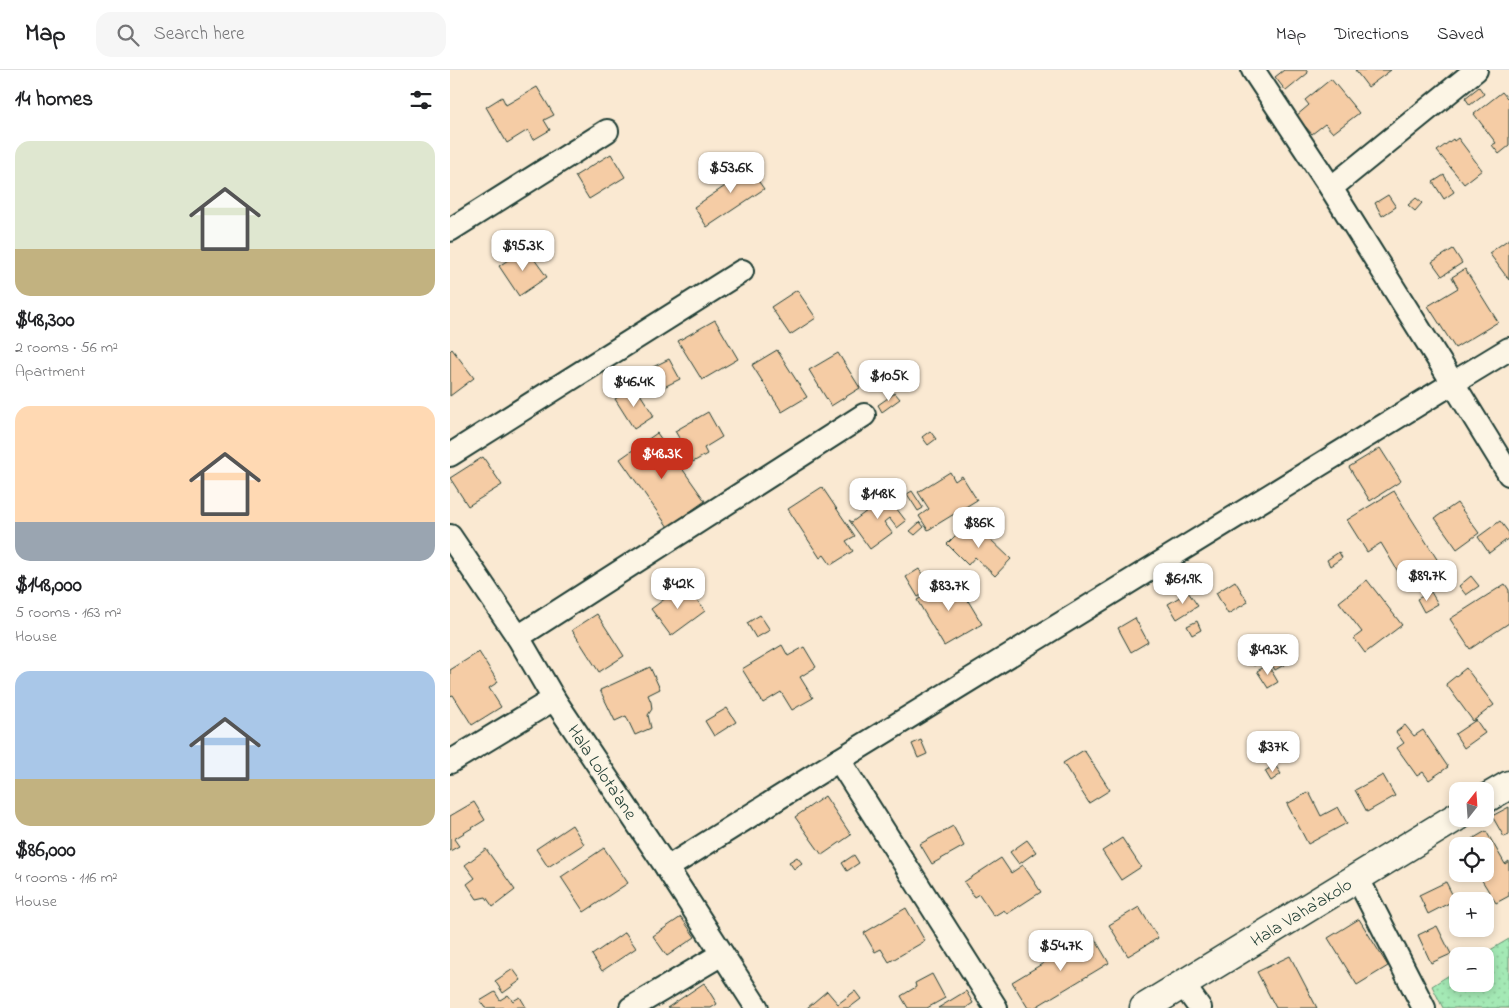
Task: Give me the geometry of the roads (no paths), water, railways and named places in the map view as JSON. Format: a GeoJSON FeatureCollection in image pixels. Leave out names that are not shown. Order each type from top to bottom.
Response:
{"type":"FeatureCollection","features":[{"type":"Feature","properties":{"kind":"main road"},"geometry":{"type":"LineString","coordinates":[[1494,794],[1509,785]]}},
{"type":"Feature","properties":{"kind":"main road","name":"Hala Vaha'akolo"},"geometry":{"type":"LineString","coordinates":[[1144,1008],[1449,821]]}},
{"type":"Feature","properties":{"kind":"street"},"geometry":{"type":"LineString","coordinates":[[1253,70],[1331,188],[1509,474]]}},
{"type":"Feature","properties":{"kind":"street"},"geometry":{"type":"LineString","coordinates":[[1331,188],[1476,70]]}},
{"type":"Feature","properties":{"kind":"street"},"geometry":{"type":"LineString","coordinates":[[450,230],[607,131]]}},
{"type":"Feature","properties":{"kind":"street"},"geometry":{"type":"LineString","coordinates":[[450,455],[742,271]]}},
{"type":"Feature","properties":{"kind":"street"},"geometry":{"type":"LineString","coordinates":[[667,868],[839,760],[1509,349]]}},
{"type":"Feature","properties":{"kind":"street"},"geometry":{"type":"LineString","coordinates":[[518,637],[864,415]]}},
{"type":"Feature","properties":{"kind":"street","name":"Hala Lolota'ane"},"geometry":{"type":"LineString","coordinates":[[450,536],[518,637],[554,700],[667,868],[757,1008]]}},
{"type":"Feature","properties":{"kind":"street"},"geometry":{"type":"LineString","coordinates":[[450,762],[554,700]]}},
{"type":"Feature","properties":{"kind":"street"},"geometry":{"type":"LineString","coordinates":[[839,760],[996,1008]]}},
{"type":"Feature","properties":{"kind":"street"},"geometry":{"type":"LineString","coordinates":[[1357,877],[1424,1008]]}},
{"type":"Feature","properties":{"kind":"street"},"geometry":{"type":"LineString","coordinates":[[632,1008],[722,954]]}},
{"type":"Feature","properties":{"kind":"street"},"geometry":{"type":"LineString","coordinates":[[1182,984],[1200,1008]]}}]}
